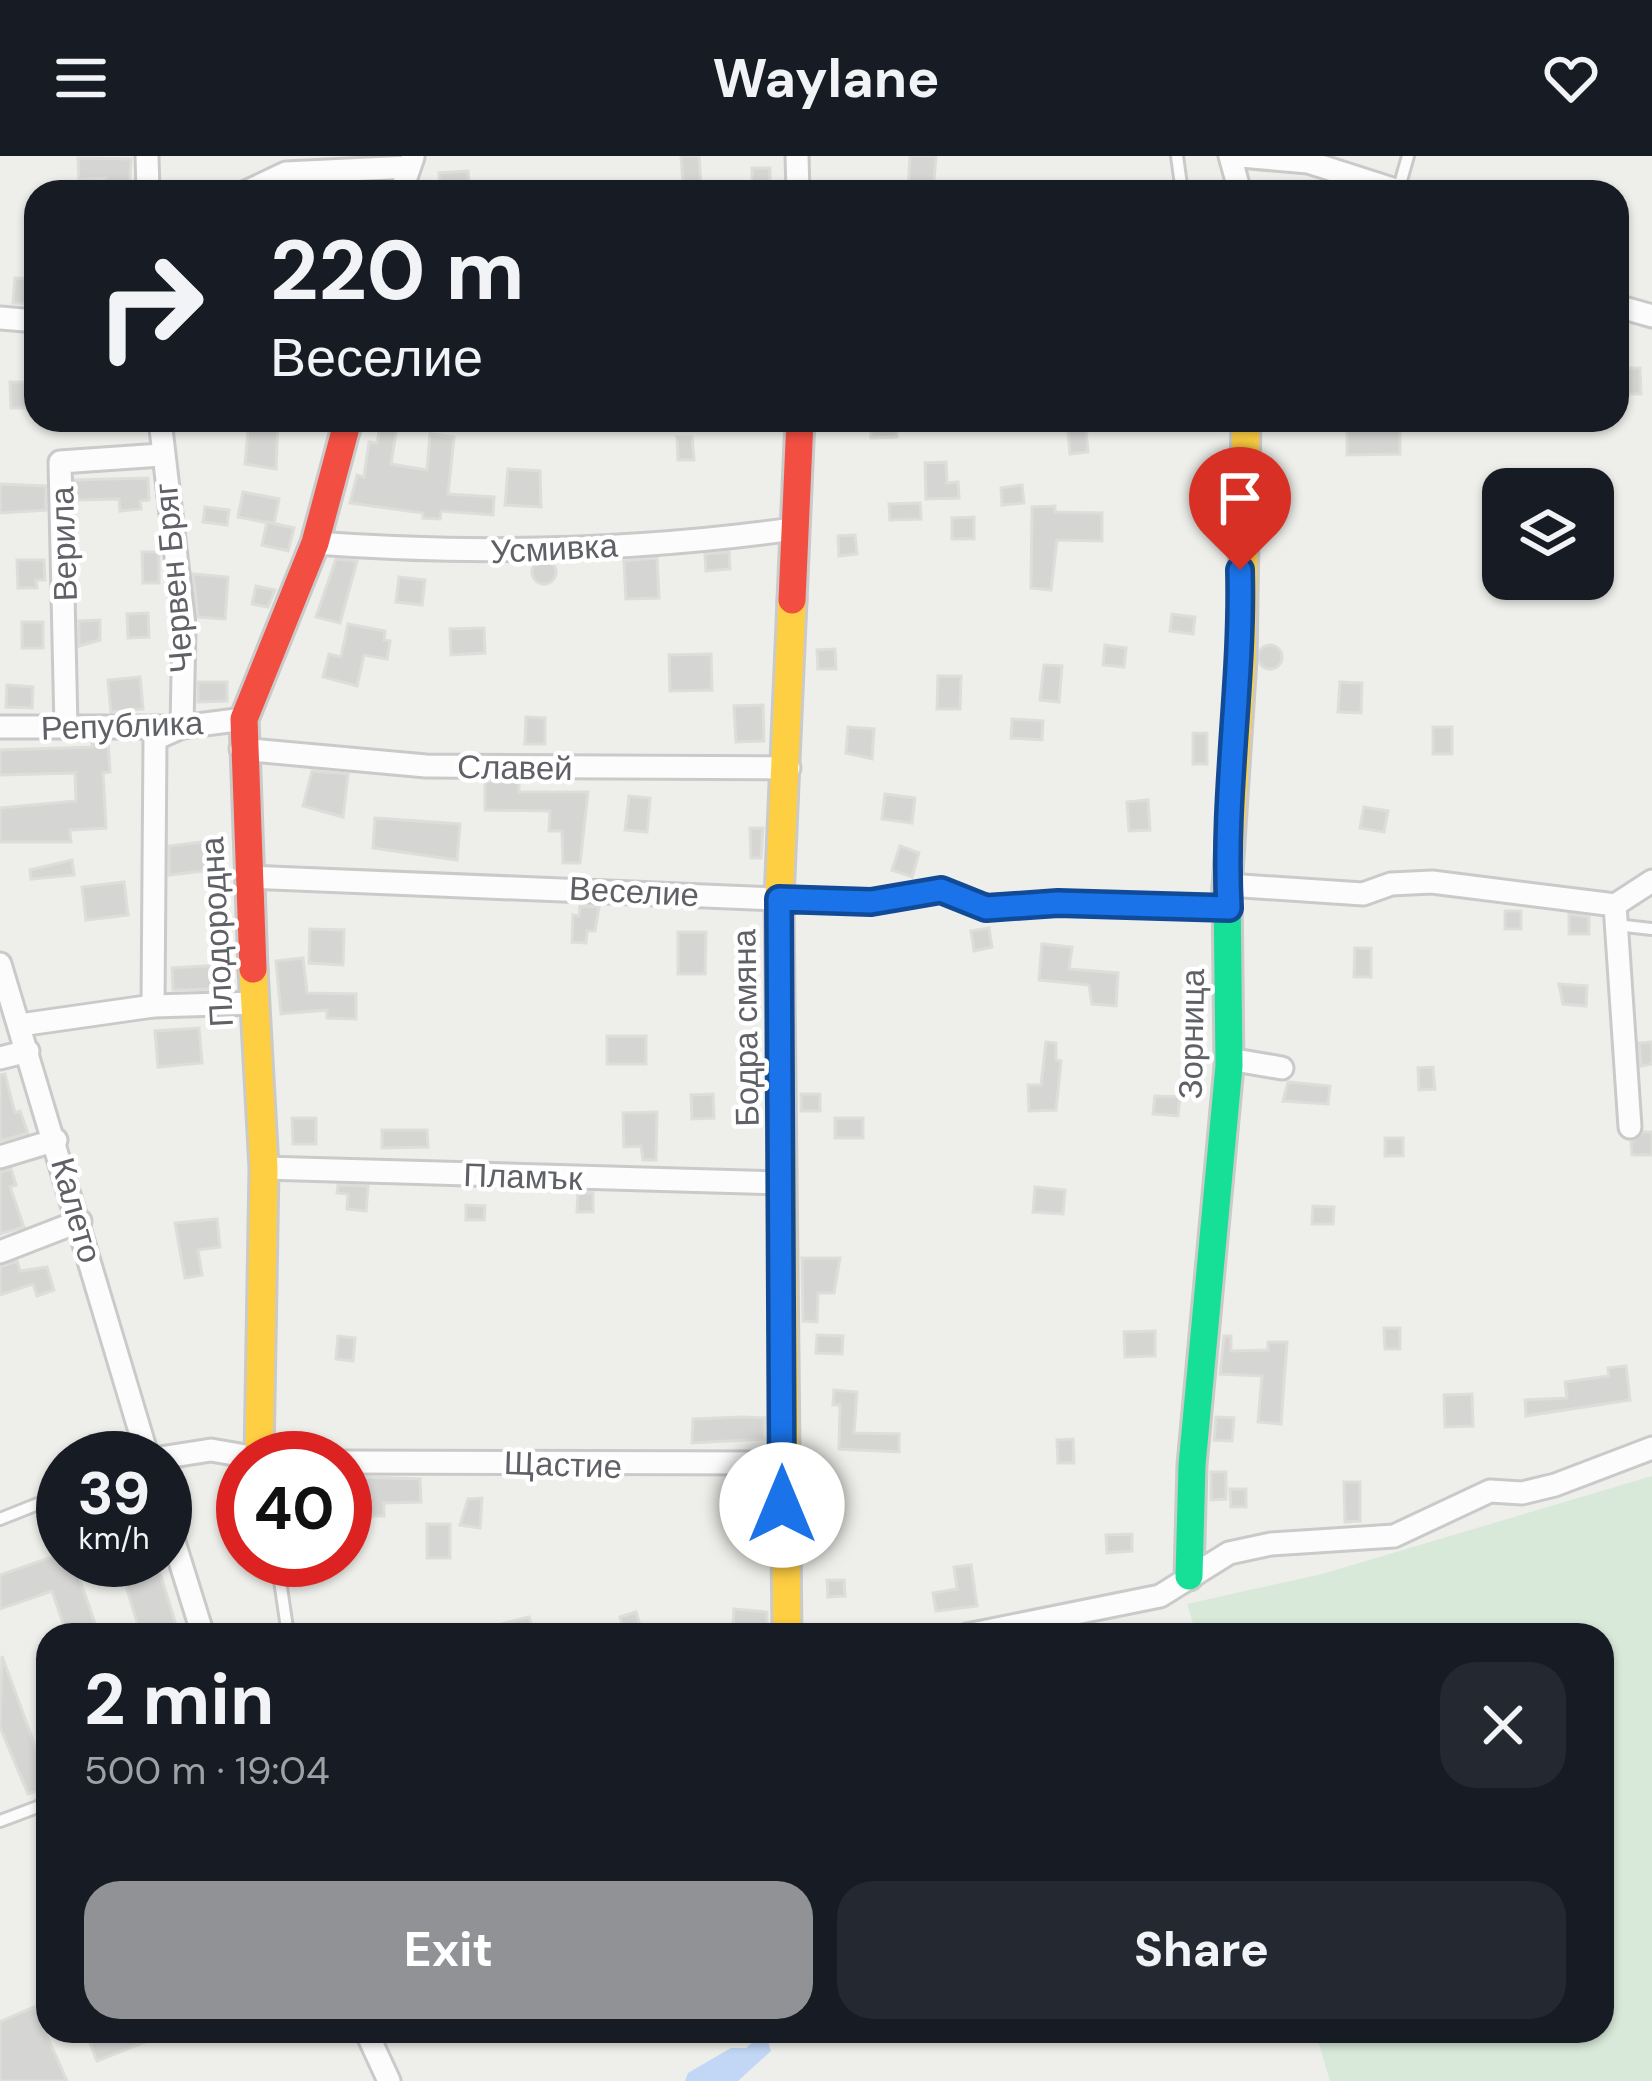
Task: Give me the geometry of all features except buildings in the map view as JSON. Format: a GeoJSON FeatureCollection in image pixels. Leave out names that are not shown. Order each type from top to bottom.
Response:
{"type":"FeatureCollection","features":[{"type":"Feature","properties":{"kind":"street"},"geometry":{"type":"LineString","coordinates":[[1240,156],[1308,159],[1368,180]]}},
{"type":"Feature","properties":{"kind":"street"},"geometry":{"type":"LineString","coordinates":[[271,180],[286,173],[411,162]]}},
{"type":"Feature","properties":{"kind":"street","name":"Червен Бряг"},"geometry":{"type":"LineString","coordinates":[[160,432],[184,625],[182,727]]}},
{"type":"Feature","properties":{"kind":"street","name":"Плодородна"},"geometry":{"type":"LineString","coordinates":[[259,1431],[264,1168],[241,749],[244,719],[315,543],[345,432]]}},
{"type":"Feature","properties":{"kind":"street","name":"Бодра смяна"},"geometry":{"type":"LineString","coordinates":[[787,1623],[779,899],[789,768],[799,432]]}},
{"type":"Feature","properties":{"kind":"street","name":"Зорница"},"geometry":{"type":"LineString","coordinates":[[1189,1576],[1192,1466],[1210,1314],[1229,1059],[1226,841],[1242,659],[1246,432]]}},
{"type":"Feature","properties":{"kind":"street","name":"Верила"},"geometry":{"type":"LineString","coordinates":[[66,727],[60,462],[161,455]]}},
{"type":"Feature","properties":{"kind":"street","name":"Усмивка"},"geometry":{"type":"LineString","coordinates":[[315,543],[462,553],[728,538],[793,529]]}},
{"type":"Feature","properties":{"kind":"street","name":"Република"},"geometry":{"type":"LineString","coordinates":[[0,728],[182,727],[244,719]]}},
{"type":"Feature","properties":{"kind":"street"},"geometry":{"type":"LineString","coordinates":[[153,1006],[155,739],[182,727]]}},
{"type":"Feature","properties":{"kind":"street","name":"Славей"},"geometry":{"type":"LineString","coordinates":[[241,749],[426,766],[789,768]]}},
{"type":"Feature","properties":{"kind":"street","name":"Веселие"},"geometry":{"type":"LineString","coordinates":[[250,878],[871,902],[941,890],[986,908],[1363,894],[1391,884],[1432,881],[1615,915]]}},
{"type":"Feature","properties":{"kind":"street"},"geometry":{"type":"LineString","coordinates":[[1630,1127],[1615,915],[1652,880]]}},
{"type":"Feature","properties":{"kind":"street","name":"Калето"},"geometry":{"type":"LineString","coordinates":[[0,964],[140,1431]]}},
{"type":"Feature","properties":{"kind":"street"},"geometry":{"type":"LineString","coordinates":[[20,1025],[153,1006],[256,1003]]}},
{"type":"Feature","properties":{"kind":"street"},"geometry":{"type":"LineString","coordinates":[[0,1058],[28,1051]]}},
{"type":"Feature","properties":{"kind":"street"},"geometry":{"type":"LineString","coordinates":[[1229,1059],[1282,1068]]}},
{"type":"Feature","properties":{"kind":"street"},"geometry":{"type":"LineString","coordinates":[[0,1157],[56,1140]]}},
{"type":"Feature","properties":{"kind":"street","name":"Пламък"},"geometry":{"type":"LineString","coordinates":[[264,1168],[782,1183]]}},
{"type":"Feature","properties":{"kind":"street"},"geometry":{"type":"LineString","coordinates":[[0,1252],[80,1222]]}},
{"type":"Feature","properties":{"kind":"street"},"geometry":{"type":"LineString","coordinates":[[1026,1623],[1160,1596],[1228,1553],[1271,1544],[1394,1536],[1490,1491],[1522,1493],[1555,1485],[1652,1448]]}},
{"type":"Feature","properties":{"kind":"street","name":"Щастие"},"geometry":{"type":"LineString","coordinates":[[372,1462],[782,1463]]}},
{"type":"Feature","properties":{"kind":"street"},"geometry":{"type":"LineString","coordinates":[[188,1587],[199,1623]]}},
{"type":"Feature","properties":{"kind":"street"},"geometry":{"type":"LineString","coordinates":[[371,2043],[388,2081]]}},
{"type":"Feature","properties":{"kind":"lane","name":"Веселие"},"geometry":{"type":"LineString","coordinates":[[1615,915],[1652,929]]}},
{"type":"Feature","properties":{"kind":"lane"},"geometry":{"type":"LineString","coordinates":[[0,1519],[36,1505]]}},
{"type":"Feature","properties":{"kind":"lane"},"geometry":{"type":"LineString","coordinates":[[281,1587],[286,1623]]}},
{"type":"Feature","properties":{"kind":"lane"},"geometry":{"type":"LineString","coordinates":[[0,1821],[36,1808]]}},
{"type":"Feature","properties":{"kind":"green space"},"geometry":{"type":"Polygon","coordinates":[[[1652,1476],[1652,2081],[1330,2081],[1319,2043],[1614,2043],[1614,1623],[1193,1623],[1187,1604],[1322,1574],[1652,1476]]]}},
{"type":"Feature","properties":{"kind":"water"},"geometry":{"type":"Polygon","coordinates":[[[768,2043],[771,2051],[738,2081],[685,2081],[688,2073],[731,2048],[768,2043]]]}},
{"type":"Feature","properties":{"kind":"traffic: fast"},"geometry":{"type":"LineString","coordinates":[[1189,1576],[1192,1465],[1229,1066],[1227,888]]}},
{"type":"Feature","properties":{"kind":"traffic: slow"},"geometry":{"type":"LineString","coordinates":[[1227,888],[1242,659],[1246,432]]}},
{"type":"Feature","properties":{"kind":"traffic: slow"},"geometry":{"type":"LineString","coordinates":[[787,1623],[779,899],[792,600]]}},
{"type":"Feature","properties":{"kind":"traffic: slow"},"geometry":{"type":"LineString","coordinates":[[253,969],[264,1168],[259,1431]]}},
{"type":"Feature","properties":{"kind":"traffic: jam"},"geometry":{"type":"LineString","coordinates":[[253,969],[244,719],[315,543],[345,432]]}},
{"type":"Feature","properties":{"kind":"traffic: jam"},"geometry":{"type":"LineString","coordinates":[[792,600],[799,432]]}},
{"type":"Feature","properties":{"kind":"route"},"geometry":{"type":"LineString","coordinates":[[782,1505],[779,899],[871,902],[941,890],[986,908],[1058,903],[1229,908],[1226,841],[1242,659],[1240,570]]}}]}
